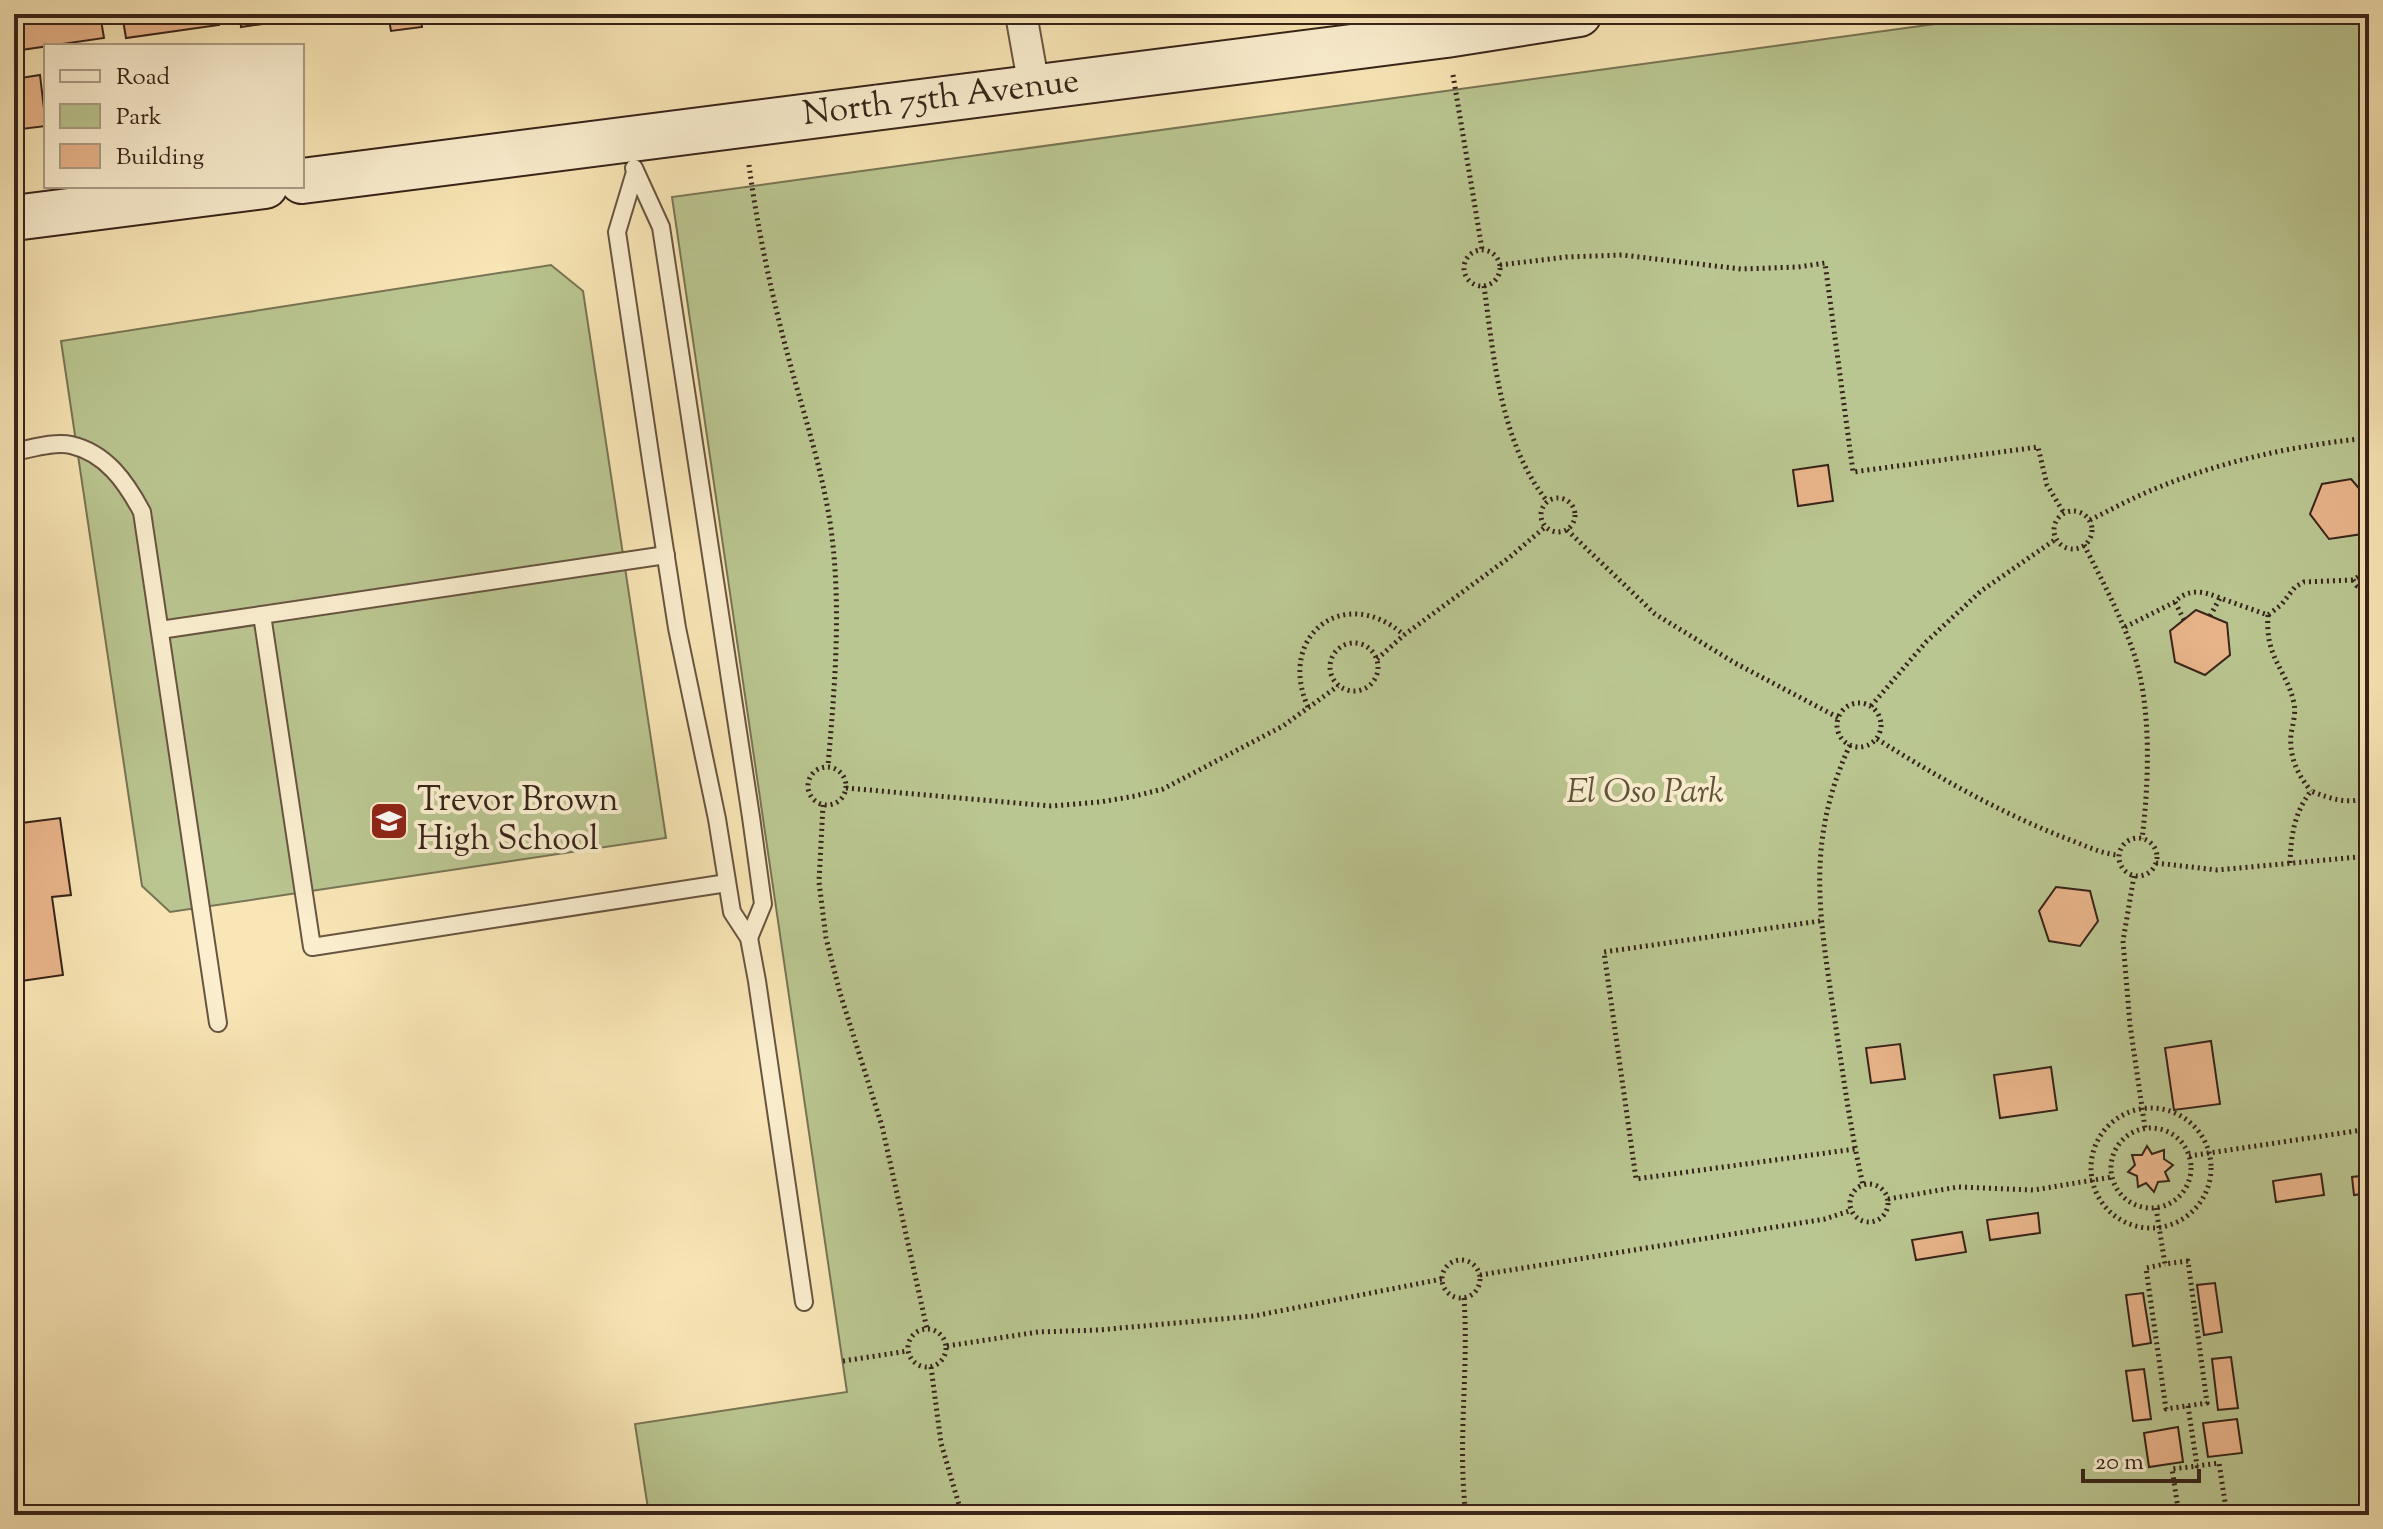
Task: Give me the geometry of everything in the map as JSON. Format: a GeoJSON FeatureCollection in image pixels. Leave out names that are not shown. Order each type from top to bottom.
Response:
{"type":"FeatureCollection","features":[{"type":"Feature","properties":{"kind":"main road","name":"North 75th Avenue"},"geometry":{"type":"LineString","coordinates":[[304,181],[632,156],[1034,87],[1446,35],[1505,20],[1579,14]]}},
{"type":"Feature","properties":{"kind":"main road"},"geometry":{"type":"LineString","coordinates":[[14,218],[249,188]]}},
{"type":"Feature","properties":{"kind":"street"},"geometry":{"type":"LineString","coordinates":[[1021,14],[1034,87]]}},
{"type":"Feature","properties":{"kind":"lane"},"geometry":{"type":"LineString","coordinates":[[632,156],[617,232],[677,628],[717,819],[732,912],[749,938],[804,1302]]}},
{"type":"Feature","properties":{"kind":"lane"},"geometry":{"type":"LineString","coordinates":[[632,156],[661,227],[751,817],[763,904],[749,938]]}},
{"type":"Feature","properties":{"kind":"lane"},"geometry":{"type":"LineString","coordinates":[[14,452],[68,444],[98,456],[125,481],[142,512],[218,1023]]}},
{"type":"Feature","properties":{"kind":"lane"},"geometry":{"type":"LineString","coordinates":[[160,630],[666,555]]}},
{"type":"Feature","properties":{"kind":"lane"},"geometry":{"type":"LineString","coordinates":[[262,615],[312,947],[727,883]]}},
{"type":"Feature","properties":{"kind":"path"},"geometry":{"type":"LineString","coordinates":[[1446,35],[1482,249]]}},
{"type":"Feature","properties":{"kind":"path"},"geometry":{"type":"LineString","coordinates":[[753,196],[788,356],[813,439],[830,524],[837,643],[828,766]]}},
{"type":"Feature","properties":{"kind":"path"},"geometry":{"type":"LineString","coordinates":[[1482,249],[1495,254],[1500,265],[1497,279],[1484,286],[1469,280],[1464,266],[1472,253],[1482,249]]}},
{"type":"Feature","properties":{"kind":"path"},"geometry":{"type":"LineString","coordinates":[[1500,265],[1566,257],[1622,255],[1741,269],[1825,263],[1853,472],[2038,447],[2040,467],[2047,485],[2064,513]]}},
{"type":"Feature","properties":{"kind":"path"},"geometry":{"type":"LineString","coordinates":[[1484,286],[1507,419],[1526,466],[1547,501]]}},
{"type":"Feature","properties":{"kind":"path"},"geometry":{"type":"LineString","coordinates":[[2090,520],[2157,488],[2219,466],[2283,449],[2369,438]]}},
{"type":"Feature","properties":{"kind":"path"},"geometry":{"type":"LineString","coordinates":[[2362,492],[2369,486]]}},
{"type":"Feature","properties":{"kind":"path"},"geometry":{"type":"LineString","coordinates":[[1560,497],[1571,505],[1574,518],[1567,530],[1555,532],[1545,527],[1540,514],[1547,501],[1560,497]]}},
{"type":"Feature","properties":{"kind":"path"},"geometry":{"type":"LineString","coordinates":[[2081,512],[2090,520],[2091,536],[2084,545],[2073,549],[2056,539],[2054,527],[2064,513],[2081,512]]}},
{"type":"Feature","properties":{"kind":"path"},"geometry":{"type":"LineString","coordinates":[[1377,659],[1404,635],[1465,593],[1545,527]]}},
{"type":"Feature","properties":{"kind":"path"},"geometry":{"type":"LineString","coordinates":[[1567,530],[1655,614],[1735,663],[1839,718]]}},
{"type":"Feature","properties":{"kind":"path"},"geometry":{"type":"LineString","coordinates":[[1871,706],[1926,642],[1981,591],[2056,539]]}},
{"type":"Feature","properties":{"kind":"path"},"geometry":{"type":"LineString","coordinates":[[2084,545],[2125,627],[2137,665],[2146,723],[2148,779],[2142,839]]}},
{"type":"Feature","properties":{"kind":"path"},"geometry":{"type":"LineString","coordinates":[[2268,615],[2304,582],[2353,580],[2369,570]]}},
{"type":"Feature","properties":{"kind":"path"},"geometry":{"type":"LineString","coordinates":[[2353,580],[2357,586],[2369,591]]}},
{"type":"Feature","properties":{"kind":"path"},"geometry":{"type":"LineString","coordinates":[[2125,627],[2175,602],[2186,593],[2194,592],[2268,615]]}},
{"type":"Feature","properties":{"kind":"path"},"geometry":{"type":"LineString","coordinates":[[2210,616],[2220,598]]}},
{"type":"Feature","properties":{"kind":"path"},"geometry":{"type":"LineString","coordinates":[[2175,602],[2184,620]]}},
{"type":"Feature","properties":{"kind":"path"},"geometry":{"type":"LineString","coordinates":[[1308,707],[1300,689],[1298,668],[1303,648],[1314,631],[1330,619],[1350,613],[1370,614],[1389,622],[1404,635]]}},
{"type":"Feature","properties":{"kind":"path"},"geometry":{"type":"LineString","coordinates":[[2268,615],[2270,649],[2293,700],[2292,758],[2311,791],[2335,800],[2369,797]]}},
{"type":"Feature","properties":{"kind":"path"},"geometry":{"type":"LineString","coordinates":[[1343,645],[1367,646],[1377,659],[1377,674],[1368,687],[1353,691],[1338,686],[1333,680],[1332,656],[1343,645]]}},
{"type":"Feature","properties":{"kind":"path"},"geometry":{"type":"LineString","coordinates":[[846,788],[1051,806],[1112,800],[1163,789],[1283,726],[1338,686]]}},
{"type":"Feature","properties":{"kind":"path"},"geometry":{"type":"LineString","coordinates":[[1852,704],[1871,706],[1880,718],[1877,739],[1864,747],[1845,742],[1838,731],[1839,718],[1852,704]]}},
{"type":"Feature","properties":{"kind":"path"},"geometry":{"type":"LineString","coordinates":[[1877,739],[1977,797],[2049,832],[2108,854],[2119,855]]}},
{"type":"Feature","properties":{"kind":"path"},"geometry":{"type":"LineString","coordinates":[[1850,745],[1831,795],[1820,849],[1820,921],[1863,1185]]}},
{"type":"Feature","properties":{"kind":"path"},"geometry":{"type":"LineString","coordinates":[[828,766],[840,771],[846,788],[841,800],[823,805],[812,798],[807,787],[816,770],[828,766]]}},
{"type":"Feature","properties":{"kind":"path"},"geometry":{"type":"LineString","coordinates":[[2290,863],[2293,826],[2299,807],[2311,791]]}},
{"type":"Feature","properties":{"kind":"path"},"geometry":{"type":"LineString","coordinates":[[823,805],[819,882],[826,938],[882,1126],[927,1329]]}},
{"type":"Feature","properties":{"kind":"path"},"geometry":{"type":"LineString","coordinates":[[2142,839],[2154,848],[2156,863],[2145,875],[2134,876],[2121,866],[2119,855],[2127,842],[2142,839]]}},
{"type":"Feature","properties":{"kind":"path"},"geometry":{"type":"LineString","coordinates":[[2156,863],[2217,870],[2369,856]]}},
{"type":"Feature","properties":{"kind":"path"},"geometry":{"type":"LineString","coordinates":[[2134,876],[2123,941],[2130,1025],[2145,1128]]}},
{"type":"Feature","properties":{"kind":"path"},"geometry":{"type":"LineString","coordinates":[[1820,921],[1604,952],[1636,1179],[1855,1149]]}},
{"type":"Feature","properties":{"kind":"path"},"geometry":{"type":"LineString","coordinates":[[2141,1108],[2173,1110],[2186,1118],[2205,1139],[2210,1153],[2209,1183],[2195,1210],[2179,1222],[2160,1229],[2138,1228],[2117,1218],[2101,1202],[2092,1181],[2092,1156],[2101,1134],[2119,1117],[2141,1108]]}},
{"type":"Feature","properties":{"kind":"path"},"geometry":{"type":"LineString","coordinates":[[2145,1128],[2167,1131],[2184,1146],[2189,1156],[2191,1168],[2185,1190],[2177,1199],[2156,1208],[2128,1202],[2115,1187],[2110,1164],[2114,1151],[2121,1140],[2133,1132],[2145,1128]]}},
{"type":"Feature","properties":{"kind":"path"},"geometry":{"type":"LineString","coordinates":[[2189,1156],[2369,1129]]}},
{"type":"Feature","properties":{"kind":"path"},"geometry":{"type":"LineString","coordinates":[[1888,1199],[1958,1187],[2034,1190],[2112,1177]]}},
{"type":"Feature","properties":{"kind":"path"},"geometry":{"type":"LineString","coordinates":[[1852,1210],[1864,1222],[1875,1222],[1885,1215],[1888,1199],[1881,1188],[1863,1185]]}},
{"type":"Feature","properties":{"kind":"path"},"geometry":{"type":"LineString","coordinates":[[1852,1210],[1854,1193],[1863,1185]]}},
{"type":"Feature","properties":{"kind":"path"},"geometry":{"type":"LineString","coordinates":[[2156,1208],[2165,1264]]}},
{"type":"Feature","properties":{"kind":"path"},"geometry":{"type":"LineString","coordinates":[[1480,1275],[1825,1219],[1852,1210]]}},
{"type":"Feature","properties":{"kind":"path"},"geometry":{"type":"LineString","coordinates":[[1463,1260],[1474,1264],[1480,1275],[1475,1292],[1464,1298],[1449,1294],[1442,1279],[1446,1267],[1463,1260]]}},
{"type":"Feature","properties":{"kind":"path"},"geometry":{"type":"LineString","coordinates":[[2188,1261],[2207,1403],[2166,1409],[2146,1268],[2165,1264],[2188,1261]]}},
{"type":"Feature","properties":{"kind":"path"},"geometry":{"type":"LineString","coordinates":[[947,1346],[1038,1332],[1098,1330],[1254,1316],[1442,1279]]}},
{"type":"Feature","properties":{"kind":"path"},"geometry":{"type":"LineString","coordinates":[[1464,1298],[1466,1351],[1462,1417],[1466,1515]]}},
{"type":"Feature","properties":{"kind":"path"},"geometry":{"type":"LineString","coordinates":[[927,1329],[940,1334],[947,1346],[941,1362],[931,1367],[918,1365],[908,1351],[914,1334],[927,1329]]}},
{"type":"Feature","properties":{"kind":"path"},"geometry":{"type":"LineString","coordinates":[[843,1361],[908,1351]]}},
{"type":"Feature","properties":{"kind":"path"},"geometry":{"type":"LineString","coordinates":[[931,1367],[941,1443],[962,1515]]}},
{"type":"Feature","properties":{"kind":"path"},"geometry":{"type":"LineString","coordinates":[[2188,1406],[2197,1466]]}},
{"type":"Feature","properties":{"kind":"path"},"geometry":{"type":"LineString","coordinates":[[2179,1515],[2172,1469],[2219,1463],[2227,1515]]}},
{"type":"Feature","properties":{"kind":"green space","name":"El Oso Park"},"geometry":{"type":"Polygon","coordinates":[[[2008,14],[2369,14],[2369,1515],[649,1515],[635,1424],[847,1392],[672,197],[2008,14]]]}},
{"type":"Feature","properties":{"kind":"green space"},"geometry":{"type":"Polygon","coordinates":[[[551,265],[583,291],[666,838],[170,912],[142,886],[61,341],[551,265]]]}},
{"type":"Feature","properties":{"kind":"building"},"geometry":{"type":"Polygon","coordinates":[[[14,14],[100,14],[104,38],[44,44],[44,47],[14,51],[14,14]]]}},
{"type":"Feature","properties":{"kind":"building"},"geometry":{"type":"Polygon","coordinates":[[[122,14],[218,14],[219,25],[126,38],[122,14]]]}},
{"type":"Feature","properties":{"kind":"building"},"geometry":{"type":"Polygon","coordinates":[[[240,14],[318,14],[318,16],[241,27],[240,14]]]}},
{"type":"Feature","properties":{"kind":"building"},"geometry":{"type":"Polygon","coordinates":[[[388,14],[420,14],[422,27],[391,31],[388,14]]]}},
{"type":"Feature","properties":{"kind":"building"},"geometry":{"type":"Polygon","coordinates":[[[855,14],[929,14],[857,24],[855,14]]]}},
{"type":"Feature","properties":{"kind":"building"},"geometry":{"type":"Polygon","coordinates":[[[40,75],[44,126],[22,129],[14,79],[40,75]]]}},
{"type":"Feature","properties":{"kind":"building"},"geometry":{"type":"Polygon","coordinates":[[[1828,465],[1833,501],[1798,506],[1793,470],[1828,465]]]}},
{"type":"Feature","properties":{"kind":"building"},"geometry":{"type":"Polygon","coordinates":[[[2351,479],[2369,500],[2362,534],[2329,539],[2310,514],[2322,484],[2351,479]]]}},
{"type":"Feature","properties":{"kind":"building"},"geometry":{"type":"Polygon","coordinates":[[[2196,610],[2227,623],[2230,655],[2205,675],[2175,662],[2170,631],[2196,610]]]}},
{"type":"Feature","properties":{"kind":"building"},"geometry":{"type":"Polygon","coordinates":[[[60,818],[71,895],[52,897],[63,975],[14,982],[14,824],[60,818]]]}},
{"type":"Feature","properties":{"kind":"building"},"geometry":{"type":"Polygon","coordinates":[[[2056,887],[2090,891],[2098,921],[2080,946],[2049,941],[2039,911],[2056,887]]]}},
{"type":"Feature","properties":{"kind":"building"},"geometry":{"type":"Polygon","coordinates":[[[2211,1041],[2220,1104],[2174,1110],[2165,1048],[2211,1041]]]}},
{"type":"Feature","properties":{"kind":"building"},"geometry":{"type":"Polygon","coordinates":[[[1900,1044],[1905,1079],[1871,1083],[1866,1048],[1900,1044]]]}},
{"type":"Feature","properties":{"kind":"building"},"geometry":{"type":"Polygon","coordinates":[[[2051,1067],[2057,1110],[2000,1118],[1994,1075],[2051,1067]]]}},
{"type":"Feature","properties":{"kind":"building"},"geometry":{"type":"Polygon","coordinates":[[[2147,1146],[2152,1154],[2164,1150],[2164,1159],[2173,1165],[2165,1172],[2169,1181],[2158,1182],[2154,1192],[2146,1183],[2138,1187],[2137,1176],[2128,1172],[2135,1165],[2132,1155],[2142,1155],[2147,1146]]]}},
{"type":"Feature","properties":{"kind":"building"},"geometry":{"type":"Polygon","coordinates":[[[2321,1174],[2324,1195],[2276,1202],[2273,1181],[2321,1174]]]}},
{"type":"Feature","properties":{"kind":"building"},"geometry":{"type":"Polygon","coordinates":[[[2369,1175],[2369,1193],[2354,1195],[2352,1177],[2369,1175]]]}},
{"type":"Feature","properties":{"kind":"building"},"geometry":{"type":"Polygon","coordinates":[[[2038,1213],[2040,1233],[1990,1240],[1987,1220],[2038,1213]]]}},
{"type":"Feature","properties":{"kind":"building"},"geometry":{"type":"Polygon","coordinates":[[[1962,1232],[1966,1252],[1916,1260],[1912,1240],[1962,1232]]]}},
{"type":"Feature","properties":{"kind":"building"},"geometry":{"type":"Polygon","coordinates":[[[2215,1283],[2222,1332],[2204,1335],[2197,1285],[2215,1283]]]}},
{"type":"Feature","properties":{"kind":"building"},"geometry":{"type":"Polygon","coordinates":[[[2143,1293],[2151,1343],[2133,1346],[2126,1295],[2143,1293]]]}},
{"type":"Feature","properties":{"kind":"building"},"geometry":{"type":"Polygon","coordinates":[[[2231,1357],[2238,1408],[2218,1410],[2212,1359],[2231,1357]]]}},
{"type":"Feature","properties":{"kind":"building"},"geometry":{"type":"Polygon","coordinates":[[[2144,1369],[2151,1419],[2133,1421],[2126,1371],[2144,1369]]]}},
{"type":"Feature","properties":{"kind":"building"},"geometry":{"type":"Polygon","coordinates":[[[2237,1419],[2242,1453],[2208,1457],[2203,1423],[2237,1419]]]}},
{"type":"Feature","properties":{"kind":"building"},"geometry":{"type":"Polygon","coordinates":[[[2178,1427],[2183,1462],[2149,1467],[2144,1433],[2178,1427]]]}},
{"type":"Feature","properties":{"kind":"place","name":"Trevor Brown High School"},"geometry":{"type":"Point","coordinates":[389,821]}}]}
